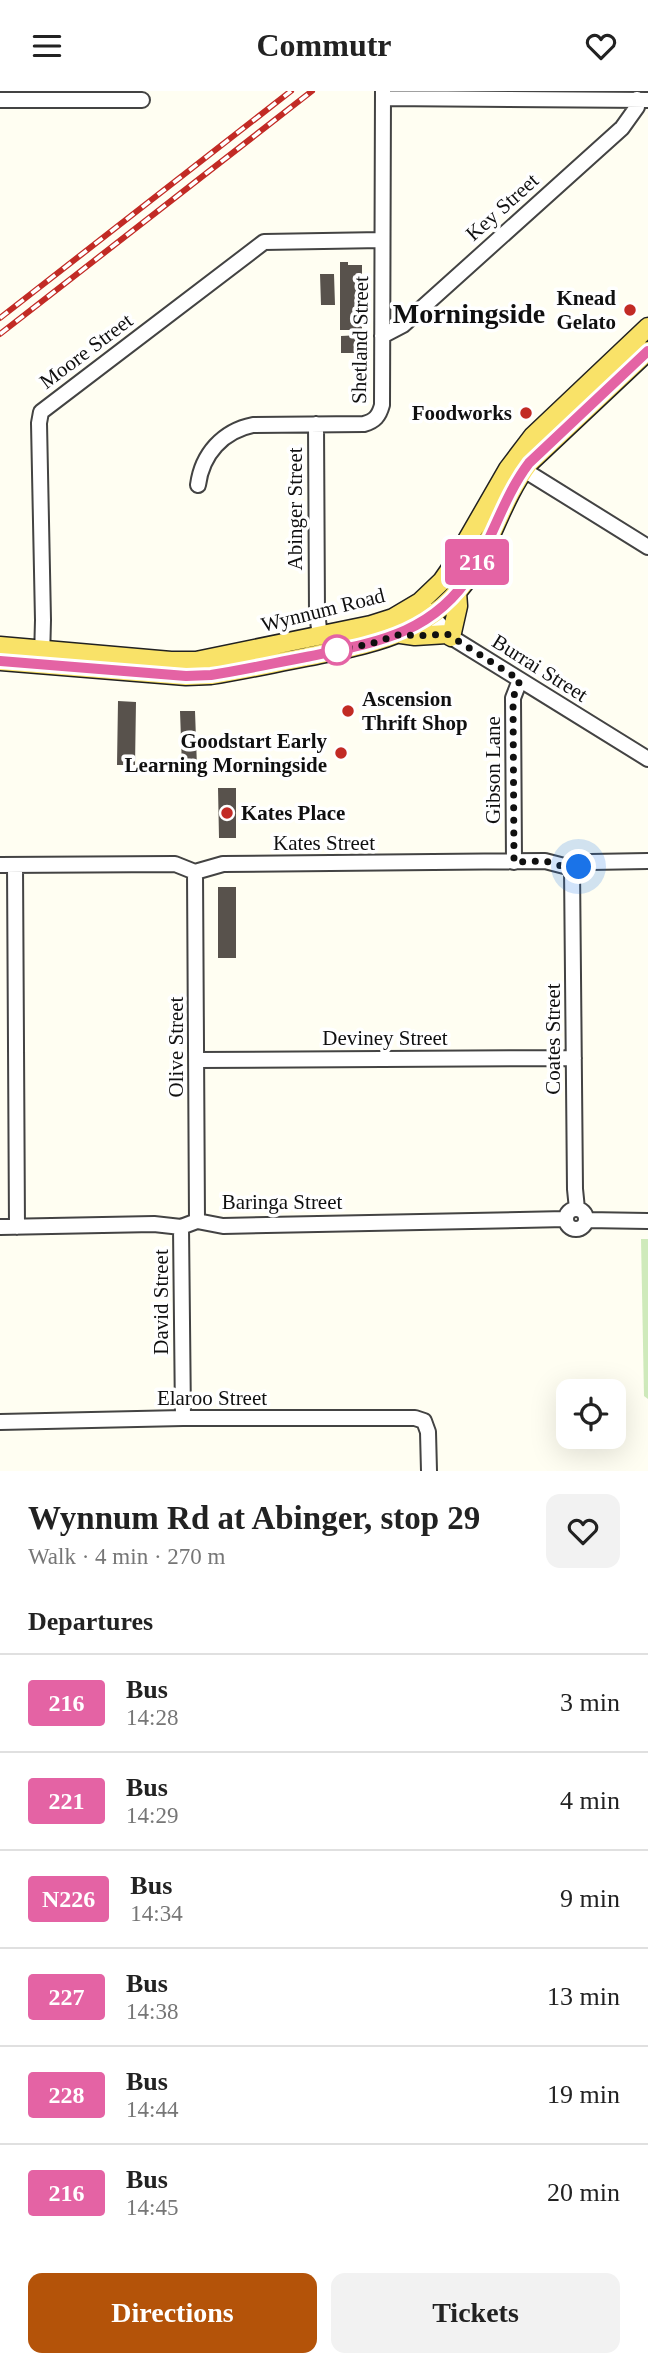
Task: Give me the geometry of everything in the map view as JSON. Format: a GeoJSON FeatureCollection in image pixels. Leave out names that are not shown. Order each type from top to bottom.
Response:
{"type":"FeatureCollection","features":[{"type":"Feature","properties":{"kind":"main road","name":"Wynnum Road"},"geometry":{"type":"LineString","coordinates":[[0,646],[42,657],[186,676],[211,675],[370,644],[401,634],[425,609],[433,590],[451,568],[508,469],[543,426],[648,327]]}},
{"type":"Feature","properties":{"kind":"main road","name":"Wynnum Road"},"geometry":{"type":"LineString","coordinates":[[0,661],[42,657],[196,661],[320,636],[425,609],[457,592],[473,570],[524,470],[539,452],[648,351]]}},
{"type":"Feature","properties":{"kind":"main road"},"geometry":{"type":"LineString","coordinates":[[543,426],[555,426],[587,396],[605,391]]}},
{"type":"Feature","properties":{"kind":"main road"},"geometry":{"type":"LineString","coordinates":[[401,634],[449,636],[458,606],[457,592]]}},
{"type":"Feature","properties":{"kind":"street"},"geometry":{"type":"LineString","coordinates":[[0,100],[102,95],[142,100]]}},
{"type":"Feature","properties":{"kind":"street"},"geometry":{"type":"LineString","coordinates":[[383,95],[643,99]]}},
{"type":"Feature","properties":{"kind":"street","name":"Shetland Street"},"geometry":{"type":"LineString","coordinates":[[198,485],[200,469],[216,445],[224,436],[238,428],[253,425],[364,424],[372,422],[379,415],[382,405],[383,336],[383,95]]}},
{"type":"Feature","properties":{"kind":"street","name":"Key Street"},"geometry":{"type":"LineString","coordinates":[[383,336],[403,325],[622,128],[643,99]]}},
{"type":"Feature","properties":{"kind":"street","name":"Moore Street"},"geometry":{"type":"LineString","coordinates":[[42,657],[38,423],[41,412],[264,242],[382,240]]}},
{"type":"Feature","properties":{"kind":"street","name":"Abinger Street"},"geometry":{"type":"LineString","coordinates":[[316,425],[317,613],[320,636]]}},
{"type":"Feature","properties":{"kind":"street"},"geometry":{"type":"LineString","coordinates":[[524,470],[648,547]]}},
{"type":"Feature","properties":{"kind":"street","name":"Burrai Street"},"geometry":{"type":"LineString","coordinates":[[425,609],[449,636],[648,759]]}},
{"type":"Feature","properties":{"kind":"street","name":"Gibson Lane"},"geometry":{"type":"LineString","coordinates":[[514,862],[513,698],[520,680]]}},
{"type":"Feature","properties":{"kind":"street","name":"Kates Street"},"geometry":{"type":"LineString","coordinates":[[0,865],[175,864],[195,872],[223,865],[551,861],[572,869],[591,862],[648,860]]}},
{"type":"Feature","properties":{"kind":"street"},"geometry":{"type":"LineString","coordinates":[[15,865],[17,1227]]}},
{"type":"Feature","properties":{"kind":"street","name":"Coates Street"},"geometry":{"type":"LineString","coordinates":[[572,869],[576,1216]]}},
{"type":"Feature","properties":{"kind":"street","name":"Olive Street"},"geometry":{"type":"LineString","coordinates":[[195,872],[198,1221]]}},
{"type":"Feature","properties":{"kind":"street","name":"Deviney Street"},"geometry":{"type":"LineString","coordinates":[[197,1061],[574,1058]]}},
{"type":"Feature","properties":{"kind":"street","name":"Baringa Street"},"geometry":{"type":"LineString","coordinates":[[0,1227],[155,1224],[181,1227],[198,1221],[223,1226],[576,1216],[648,1221]]}},
{"type":"Feature","properties":{"kind":"street","name":"David Street"},"geometry":{"type":"LineString","coordinates":[[181,1227],[183,1418]]}},
{"type":"Feature","properties":{"kind":"street","name":"Elaroo Street"},"geometry":{"type":"LineString","coordinates":[[0,1422],[183,1418],[415,1418],[424,1421],[428,1432],[429,1471]]}},
{"type":"Feature","properties":{"kind":"green space"},"geometry":{"type":"Polygon","coordinates":[[[641,1239],[648,1239],[648,1399],[644,1396],[641,1239]]]}},
{"type":"Feature","properties":{"kind":"building"},"geometry":{"type":"Polygon","coordinates":[[[340,262],[362,265],[362,330],[340,330],[340,262]]]}},
{"type":"Feature","properties":{"kind":"building"},"geometry":{"type":"Polygon","coordinates":[[[320,274],[334,274],[335,305],[321,305],[320,274]]]}},
{"type":"Feature","properties":{"kind":"building"},"geometry":{"type":"Polygon","coordinates":[[[361,335],[362,353],[341,353],[341,336],[361,335]]]}},
{"type":"Feature","properties":{"kind":"building"},"geometry":{"type":"Polygon","coordinates":[[[118,701],[136,702],[135,765],[117,765],[118,701]]]}},
{"type":"Feature","properties":{"kind":"building"},"geometry":{"type":"Polygon","coordinates":[[[180,711],[195,711],[197,767],[182,767],[180,711]]]}},
{"type":"Feature","properties":{"kind":"building","name":"Kates Place"},"geometry":{"type":"Polygon","coordinates":[[[218,788],[236,788],[236,838],[219,838],[218,788]]]}},
{"type":"Feature","properties":{"kind":"building"},"geometry":{"type":"Polygon","coordinates":[[[218,887],[236,887],[236,958],[218,958],[218,887]]]}},
{"type":"Feature","properties":{"kind":"railway"},"geometry":{"type":"LineString","coordinates":[[0,318],[291,91]]}},
{"type":"Feature","properties":{"kind":"railway"},"geometry":{"type":"LineString","coordinates":[[0,334],[312,91]]}},
{"type":"Feature","properties":{"kind":"bus line","name":"216"},"geometry":{"type":"LineString","coordinates":[[0,661],[186,676],[211,675],[370,644],[410,629],[446,604],[466,580],[480,557],[507,499],[529,463],[648,351]]}},
{"type":"Feature","properties":{"kind":"place","name":"Knead Gelato"},"geometry":{"type":"Point","coordinates":[630,310]}},
{"type":"Feature","properties":{"kind":"place","name":"Foodworks"},"geometry":{"type":"Point","coordinates":[526,413]}},
{"type":"Feature","properties":{"kind":"place","name":"Ascension Thrift Shop"},"geometry":{"type":"Point","coordinates":[348,711]}},
{"type":"Feature","properties":{"kind":"place","name":"Goodstart Early Learning Morningside"},"geometry":{"type":"Point","coordinates":[341,753]}},
{"type":"Feature","properties":{"kind":"place","name":"Kates Place"},"geometry":{"type":"Point","coordinates":[227,813]}},
{"type":"Feature","properties":{"kind":"district","name":"Morningside"},"geometry":{"type":"Point","coordinates":[469,313]}},
{"type":"Feature","properties":{"kind":"route"},"geometry":{"type":"LineString","coordinates":[[337,650],[370,644],[401,634],[447,634],[520,680],[513,698],[514,862],[551,861],[572,869],[579,867]]}}]}
